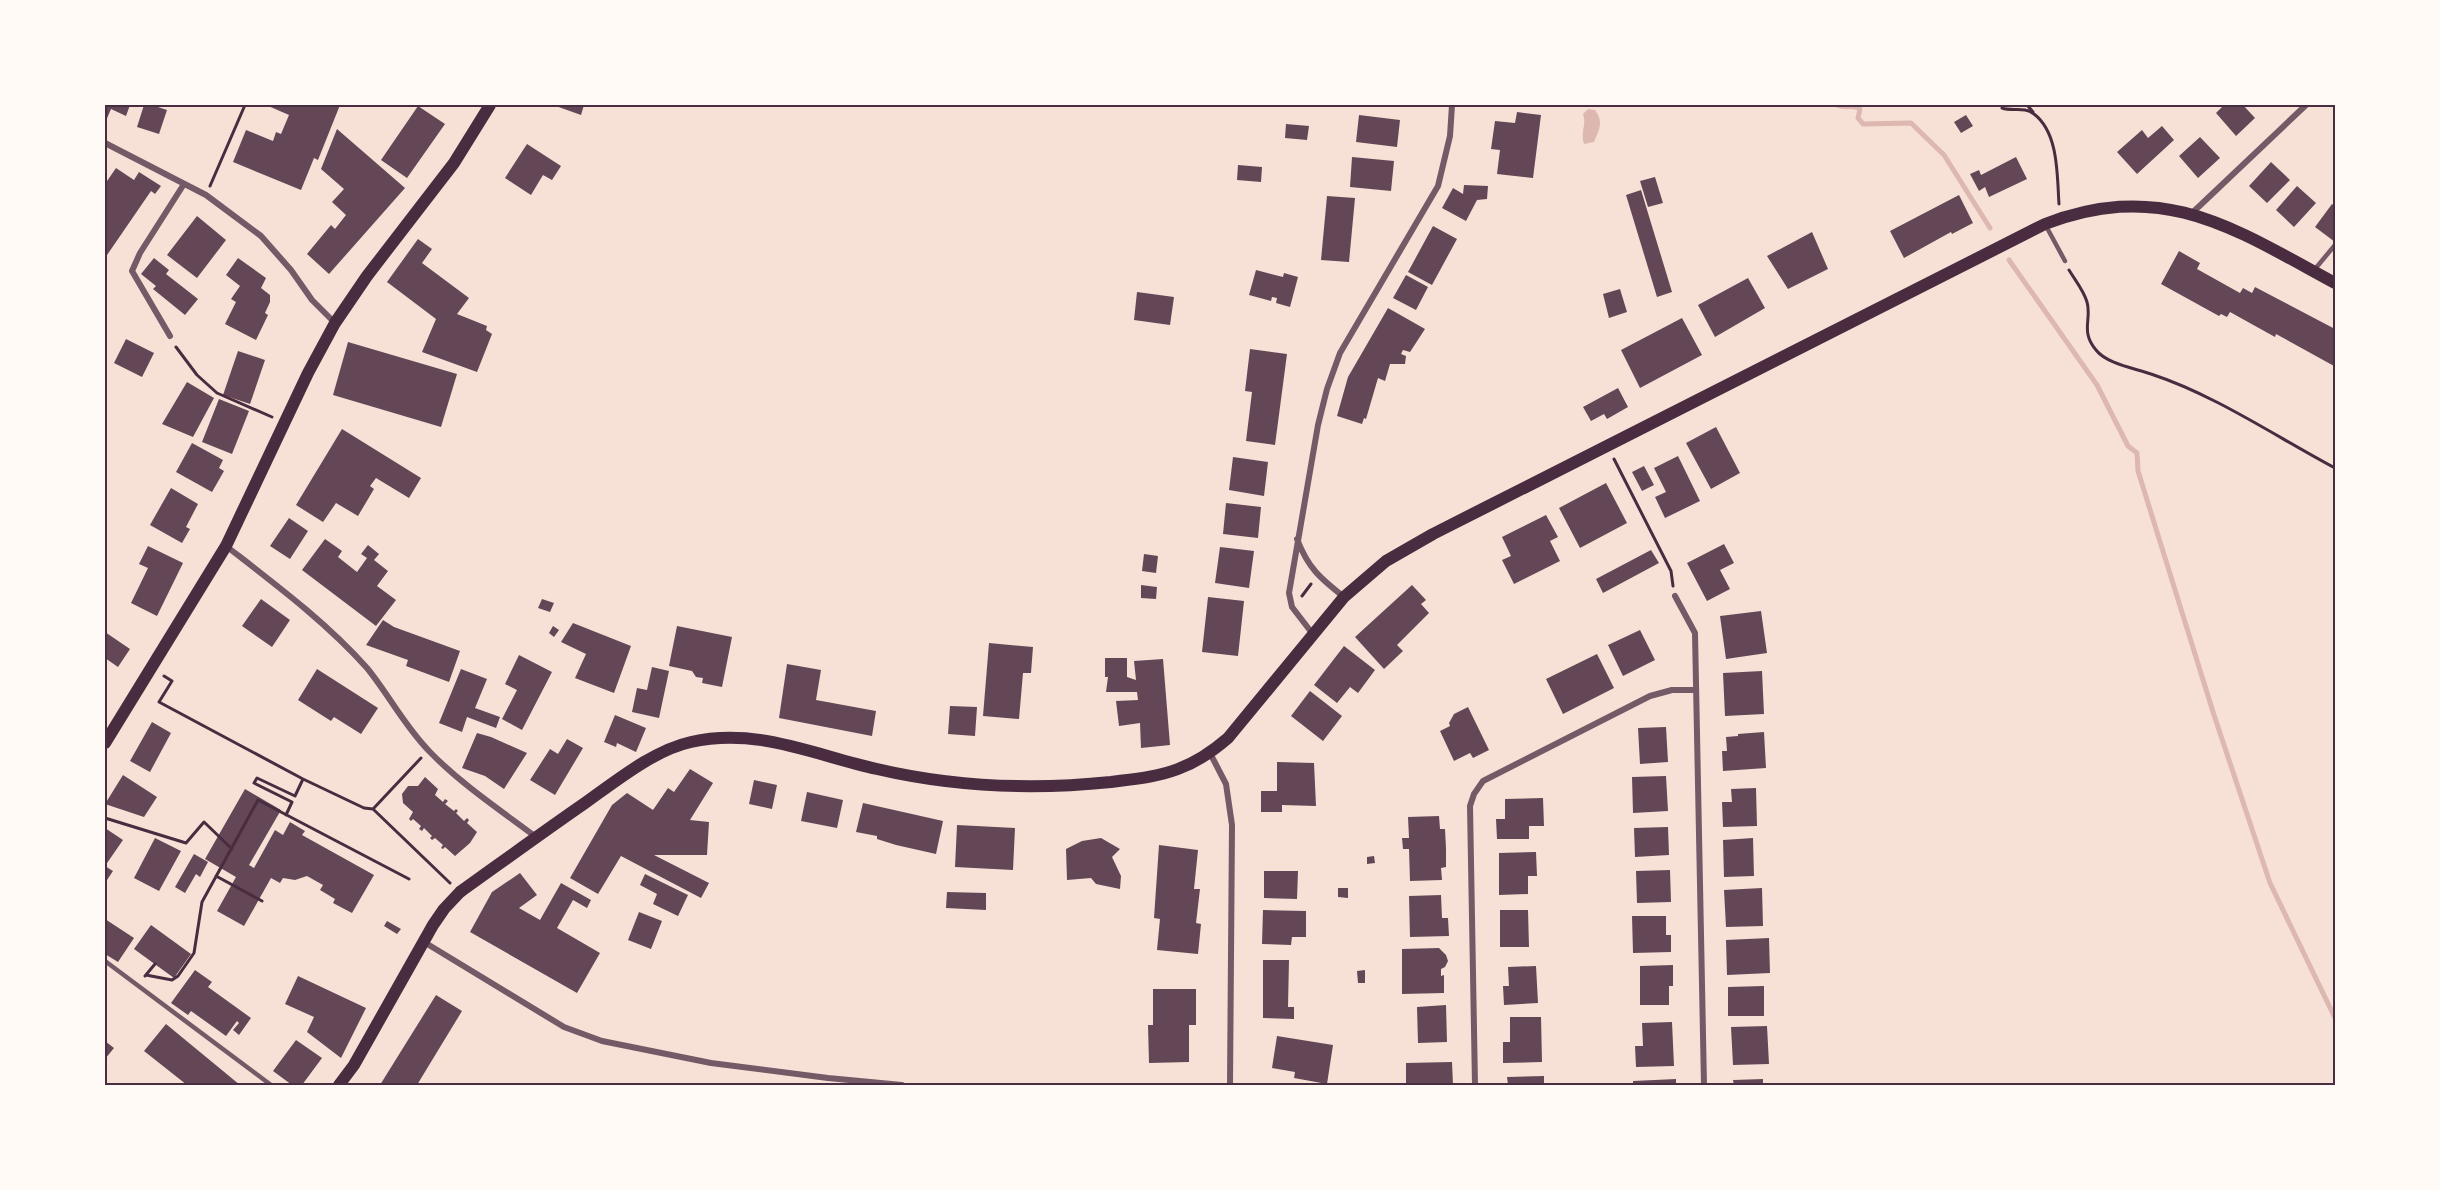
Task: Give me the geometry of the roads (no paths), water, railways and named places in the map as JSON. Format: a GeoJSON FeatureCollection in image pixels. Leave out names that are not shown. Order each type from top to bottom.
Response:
{"type":"FeatureCollection","features":[{"type":"Feature","properties":{"kind":"main road"},"geometry":{"type":"LineString","coordinates":[[105,743],[226,546],[308,372],[335,323],[367,276],[454,163],[490,105]]}},
{"type":"Feature","properties":{"kind":"main road"},"geometry":{"type":"LineString","coordinates":[[339,1085],[354,1065],[444,909],[460,892],[624,776],[656,757],[689,742],[725,737],[762,738],[877,769],[935,780],[994,785],[1050,787],[1146,778],[1178,769],[1210,753],[1235,729],[1344,597],[1386,561],[1433,534],[2045,224],[2060,218],[2120,205],[2162,207],[2218,222],[2335,283]]}},
{"type":"Feature","properties":{"kind":"street"},"geometry":{"type":"LineString","coordinates":[[1312,633],[1292,607],[1289,593],[1318,425],[1340,353],[1438,186],[1450,136],[1452,105]]}},
{"type":"Feature","properties":{"kind":"street"},"geometry":{"type":"LineString","coordinates":[[2191,214],[2306,105]]}},
{"type":"Feature","properties":{"kind":"street"},"geometry":{"type":"LineString","coordinates":[[105,143],[206,195],[261,236],[291,270],[312,300],[335,323]]}},
{"type":"Feature","properties":{"kind":"street"},"geometry":{"type":"LineString","coordinates":[[170,336],[132,271],[140,253],[184,184]]}},
{"type":"Feature","properties":{"kind":"street"},"geometry":{"type":"LineString","coordinates":[[1297,539],[1305,560],[1318,576],[1344,597]]}},
{"type":"Feature","properties":{"kind":"street"},"geometry":{"type":"LineString","coordinates":[[226,546],[334,634],[368,669],[429,751],[461,780],[536,837]]}},
{"type":"Feature","properties":{"kind":"street"},"geometry":{"type":"LineString","coordinates":[[1675,596],[1695,633],[1704,1085]]}},
{"type":"Feature","properties":{"kind":"street"},"geometry":{"type":"LineString","coordinates":[[1475,1085],[1470,806],[1474,794],[1483,781],[1650,696],[1672,690],[1696,690]]}},
{"type":"Feature","properties":{"kind":"street"},"geometry":{"type":"LineString","coordinates":[[1210,753],[1226,784],[1232,825],[1230,1085]]}},
{"type":"Feature","properties":{"kind":"street"},"geometry":{"type":"LineString","coordinates":[[424,942],[564,1027],[602,1041],[735,1066],[902,1085]]}},
{"type":"Feature","properties":{"kind":"lane"},"geometry":{"type":"LineString","coordinates":[[2045,224],[2065,261]]}},
{"type":"Feature","properties":{"kind":"lane"},"geometry":{"type":"LineString","coordinates":[[2313,271],[2335,245]]}},
{"type":"Feature","properties":{"kind":"lane"},"geometry":{"type":"LineString","coordinates":[[105,961],[271,1085]]}},
{"type":"Feature","properties":{"kind":"waterway"},"geometry":{"type":"LineString","coordinates":[[1837,105],[1860,109],[1858,118],[1863,124],[1911,123],[1944,155],[1990,228]]}},
{"type":"Feature","properties":{"kind":"waterway"},"geometry":{"type":"LineString","coordinates":[[2009,260],[2097,385],[2128,446],[2137,453],[2138,471],[2214,715],[2270,883],[2335,1018]]}}]}
